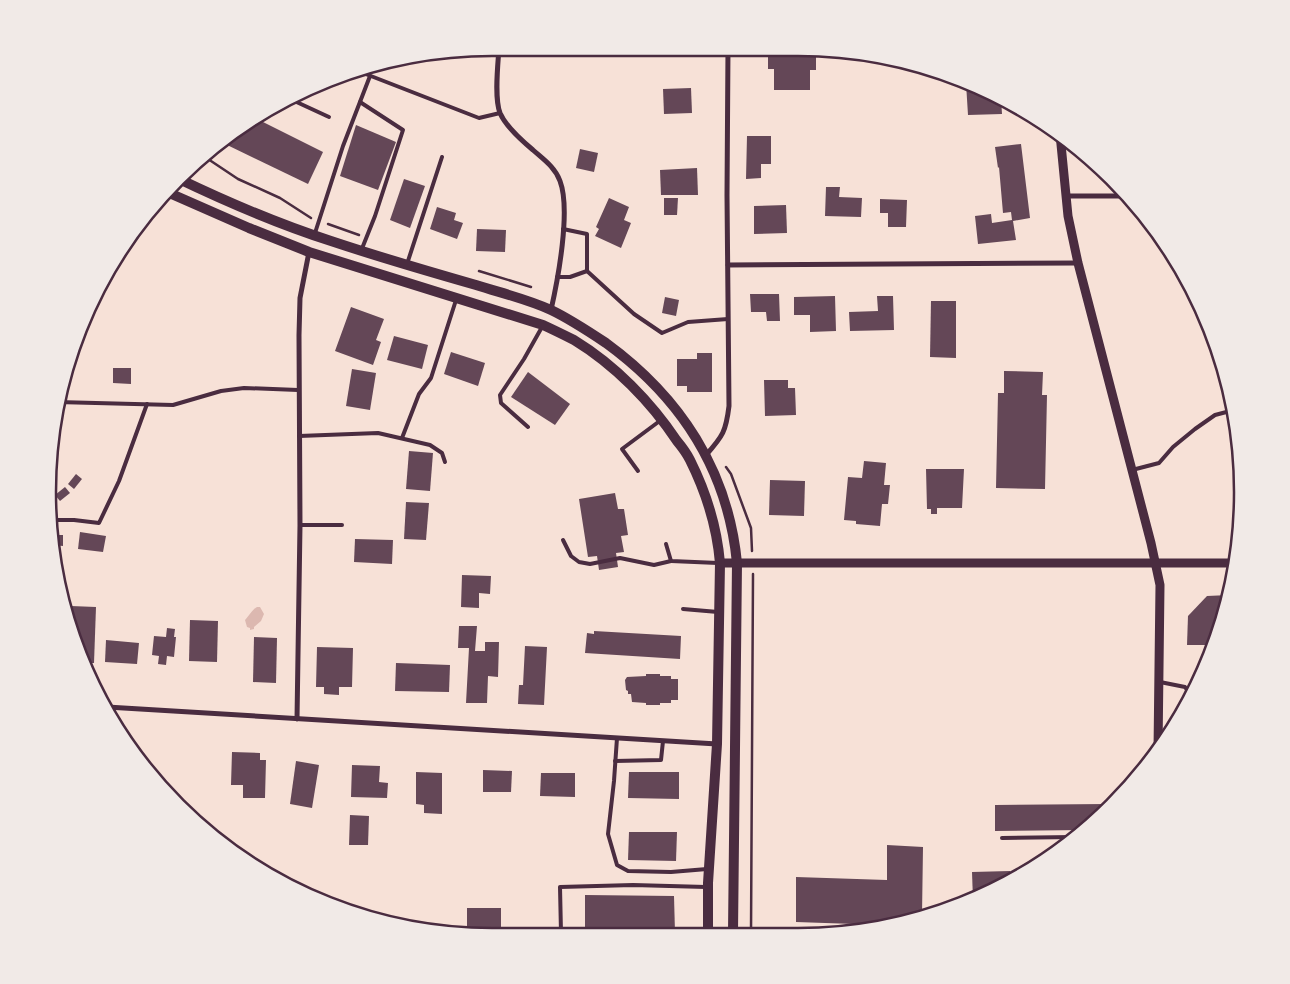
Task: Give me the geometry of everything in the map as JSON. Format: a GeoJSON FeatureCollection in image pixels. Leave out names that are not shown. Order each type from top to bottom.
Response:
{"type":"FeatureCollection","features":[{"type":"Feature","properties":{"kind":"main road"},"geometry":{"type":"LineString","coordinates":[[186,182],[270,219],[314,236],[532,302],[551,310],[595,335],[622,356],[653,383],[683,417],[706,455],[726,502],[734,537],[737,563],[733,928]]}},
{"type":"Feature","properties":{"kind":"main road"},"geometry":{"type":"LineString","coordinates":[[174,195],[309,252],[543,325],[575,341],[603,361],[633,388],[662,419],[690,460],[709,507],[718,542],[720,563],[717,744],[708,887],[708,928]]}},
{"type":"Feature","properties":{"kind":"street"},"geometry":{"type":"LineString","coordinates":[[499,56],[498,101],[500,113],[510,128],[551,166],[560,181],[565,209],[551,310]]}},
{"type":"Feature","properties":{"kind":"street"},"geometry":{"type":"LineString","coordinates":[[706,455],[720,440],[727,426],[729,406],[728,56]]}},
{"type":"Feature","properties":{"kind":"street"},"geometry":{"type":"LineString","coordinates":[[1061,145],[1066,196],[1078,263],[1160,585],[1158,737]]}},
{"type":"Feature","properties":{"kind":"street"},"geometry":{"type":"LineString","coordinates":[[1066,196],[1117,196]]}},
{"type":"Feature","properties":{"kind":"street"},"geometry":{"type":"LineString","coordinates":[[297,719],[300,526],[298,390],[300,298],[309,252]]}},
{"type":"Feature","properties":{"kind":"street"},"geometry":{"type":"LineString","coordinates":[[728,265],[1078,263]]}},
{"type":"Feature","properties":{"kind":"street"},"geometry":{"type":"LineString","coordinates":[[720,563],[1227,563]]}},
{"type":"Feature","properties":{"kind":"street"},"geometry":{"type":"LineString","coordinates":[[114,707],[717,744]]}},
{"type":"Feature","properties":{"kind":"lane"},"geometry":{"type":"LineString","coordinates":[[367,75],[479,118],[500,113]]}},
{"type":"Feature","properties":{"kind":"lane"},"geometry":{"type":"LineString","coordinates":[[314,236],[343,146],[370,76]]}},
{"type":"Feature","properties":{"kind":"lane"},"geometry":{"type":"LineString","coordinates":[[297,102],[329,117]]}},
{"type":"Feature","properties":{"kind":"lane"},"geometry":{"type":"LineString","coordinates":[[360,102],[403,130],[361,251]]}},
{"type":"Feature","properties":{"kind":"lane"},"geometry":{"type":"LineString","coordinates":[[406,264],[442,157]]}},
{"type":"Feature","properties":{"kind":"lane"},"geometry":{"type":"LineString","coordinates":[[563,229],[587,234],[588,270],[634,314],[662,333],[688,322],[729,318]]}},
{"type":"Feature","properties":{"kind":"lane"},"geometry":{"type":"LineString","coordinates":[[557,277],[570,277],[588,270]]}},
{"type":"Feature","properties":{"kind":"lane"},"geometry":{"type":"LineString","coordinates":[[402,438],[420,394],[431,378],[457,298]]}},
{"type":"Feature","properties":{"kind":"lane"},"geometry":{"type":"LineString","coordinates":[[528,428],[501,404],[500,395],[524,359],[543,325]]}},
{"type":"Feature","properties":{"kind":"lane"},"geometry":{"type":"LineString","coordinates":[[66,402],[173,405],[221,391],[244,388],[298,390]]}},
{"type":"Feature","properties":{"kind":"lane"},"geometry":{"type":"LineString","coordinates":[[57,519],[99,523],[119,481],[146,404]]}},
{"type":"Feature","properties":{"kind":"lane"},"geometry":{"type":"LineString","coordinates":[[1132,470],[1159,463],[1173,447],[1195,429],[1215,415],[1226,412]]}},
{"type":"Feature","properties":{"kind":"lane"},"geometry":{"type":"LineString","coordinates":[[638,471],[622,449],[662,419]]}},
{"type":"Feature","properties":{"kind":"lane"},"geometry":{"type":"LineString","coordinates":[[300,436],[372,432],[402,438],[438,449],[442,453],[445,462]]}},
{"type":"Feature","properties":{"kind":"lane"},"geometry":{"type":"LineString","coordinates":[[300,526],[342,525]]}},
{"type":"Feature","properties":{"kind":"lane"},"geometry":{"type":"LineString","coordinates":[[563,540],[571,556],[579,562],[590,564],[620,558],[654,565],[671,561],[720,563]]}},
{"type":"Feature","properties":{"kind":"lane"},"geometry":{"type":"LineString","coordinates":[[666,544],[671,561]]}},
{"type":"Feature","properties":{"kind":"lane"},"geometry":{"type":"LineString","coordinates":[[683,609],[719,612]]}},
{"type":"Feature","properties":{"kind":"lane"},"geometry":{"type":"LineString","coordinates":[[1159,682],[1185,687],[1187,689]]}},
{"type":"Feature","properties":{"kind":"lane"},"geometry":{"type":"LineString","coordinates":[[616,738],[608,834],[617,865],[628,871],[671,872],[709,869]]}},
{"type":"Feature","properties":{"kind":"lane"},"geometry":{"type":"LineString","coordinates":[[615,761],[661,760],[663,741]]}},
{"type":"Feature","properties":{"kind":"lane"},"geometry":{"type":"LineString","coordinates":[[1002,838],[1064,837]]}},
{"type":"Feature","properties":{"kind":"lane"},"geometry":{"type":"LineString","coordinates":[[561,928],[560,887],[633,885],[708,887]]}},
{"type":"Feature","properties":{"kind":"path"},"geometry":{"type":"LineString","coordinates":[[210,160],[238,180],[280,198],[307,217],[366,237]]}},
{"type":"Feature","properties":{"kind":"path"},"geometry":{"type":"LineString","coordinates":[[477,270],[533,288]]}},
{"type":"Feature","properties":{"kind":"path"},"geometry":{"type":"LineString","coordinates":[[713,447],[731,474],[751,528],[754,598],[751,928]]}},
{"type":"Feature","properties":{"kind":"shaded area"},"geometry":{"type":"Polygon","coordinates":[[[257,607],[260,607],[264,614],[254,629],[250,630],[245,620],[257,607]]]}},
{"type":"Feature","properties":{"kind":"building"},"geometry":{"type":"Polygon","coordinates":[[[768,56],[816,57],[816,70],[810,70],[810,90],[774,90],[774,69],[768,69],[768,56]]]}},
{"type":"Feature","properties":{"kind":"building"},"geometry":{"type":"Polygon","coordinates":[[[691,88],[692,113],[664,114],[663,89],[691,88]]]}},
{"type":"Feature","properties":{"kind":"building"},"geometry":{"type":"Polygon","coordinates":[[[966,90],[1002,107],[1002,114],[968,115],[966,90]]]}},
{"type":"Feature","properties":{"kind":"building"},"geometry":{"type":"Polygon","coordinates":[[[263,122],[323,152],[308,184],[228,145],[263,122]]]}},
{"type":"Feature","properties":{"kind":"building"},"geometry":{"type":"Polygon","coordinates":[[[356,125],[396,142],[378,190],[340,176],[356,125]]]}},
{"type":"Feature","properties":{"kind":"building"},"geometry":{"type":"Polygon","coordinates":[[[747,136],[771,136],[771,164],[761,164],[761,178],[746,179],[747,136]]]}},
{"type":"Feature","properties":{"kind":"building"},"geometry":{"type":"Polygon","coordinates":[[[1021,144],[1030,218],[1013,221],[1016,240],[978,244],[975,216],[991,214],[992,223],[1012,220],[1011,212],[1003,213],[999,167],[995,147],[1021,144]]]}},
{"type":"Feature","properties":{"kind":"building"},"geometry":{"type":"Polygon","coordinates":[[[580,149],[598,153],[594,172],[576,168],[580,149]]]}},
{"type":"Feature","properties":{"kind":"building"},"geometry":{"type":"Polygon","coordinates":[[[697,168],[698,195],[661,195],[660,170],[697,168]]]}},
{"type":"Feature","properties":{"kind":"building"},"geometry":{"type":"Polygon","coordinates":[[[404,179],[425,186],[410,228],[390,220],[404,179]]]}},
{"type":"Feature","properties":{"kind":"building"},"geometry":{"type":"Polygon","coordinates":[[[826,187],[840,187],[839,197],[862,198],[861,217],[825,216],[826,187]]]}},
{"type":"Feature","properties":{"kind":"building"},"geometry":{"type":"Polygon","coordinates":[[[609,198],[629,207],[624,220],[631,223],[621,248],[595,236],[599,229],[596,227],[609,198]]]}},
{"type":"Feature","properties":{"kind":"building"},"geometry":{"type":"Polygon","coordinates":[[[664,198],[678,198],[677,215],[664,215],[664,198]]]}},
{"type":"Feature","properties":{"kind":"building"},"geometry":{"type":"Polygon","coordinates":[[[880,199],[907,200],[906,227],[888,227],[888,213],[880,213],[880,199]]]}},
{"type":"Feature","properties":{"kind":"building"},"geometry":{"type":"Polygon","coordinates":[[[786,205],[787,233],[754,234],[754,206],[786,205]]]}},
{"type":"Feature","properties":{"kind":"building"},"geometry":{"type":"Polygon","coordinates":[[[437,207],[456,213],[454,220],[463,223],[457,239],[430,229],[437,207]]]}},
{"type":"Feature","properties":{"kind":"building"},"geometry":{"type":"Polygon","coordinates":[[[477,229],[506,230],[505,252],[476,251],[477,229]]]}},
{"type":"Feature","properties":{"kind":"building"},"geometry":{"type":"Polygon","coordinates":[[[750,294],[779,294],[780,321],[767,321],[766,312],[751,312],[750,294]]]}},
{"type":"Feature","properties":{"kind":"building"},"geometry":{"type":"Polygon","coordinates":[[[835,296],[836,331],[810,332],[810,315],[794,315],[794,297],[835,296]]]}},
{"type":"Feature","properties":{"kind":"building"},"geometry":{"type":"Polygon","coordinates":[[[877,296],[893,296],[894,330],[850,331],[849,312],[878,311],[877,296]]]}},
{"type":"Feature","properties":{"kind":"building"},"geometry":{"type":"Polygon","coordinates":[[[665,297],[679,300],[676,316],[662,313],[665,297]]]}},
{"type":"Feature","properties":{"kind":"building"},"geometry":{"type":"Polygon","coordinates":[[[931,301],[956,301],[956,358],[930,357],[931,301]]]}},
{"type":"Feature","properties":{"kind":"building"},"geometry":{"type":"Polygon","coordinates":[[[351,307],[384,319],[376,340],[381,342],[373,365],[335,351],[351,307]]]}},
{"type":"Feature","properties":{"kind":"building"},"geometry":{"type":"Polygon","coordinates":[[[394,336],[428,345],[422,369],[387,360],[394,336]]]}},
{"type":"Feature","properties":{"kind":"building"},"geometry":{"type":"Polygon","coordinates":[[[451,352],[485,363],[478,386],[444,374],[451,352]]]}},
{"type":"Feature","properties":{"kind":"building"},"geometry":{"type":"Polygon","coordinates":[[[697,353],[712,353],[712,392],[687,392],[687,386],[677,386],[677,359],[697,359],[697,353]]]}},
{"type":"Feature","properties":{"kind":"building"},"geometry":{"type":"Polygon","coordinates":[[[113,368],[131,368],[131,384],[113,383],[113,368]]]}},
{"type":"Feature","properties":{"kind":"building"},"geometry":{"type":"Polygon","coordinates":[[[352,369],[376,373],[370,410],[346,406],[352,369]]]}},
{"type":"Feature","properties":{"kind":"building"},"geometry":{"type":"Polygon","coordinates":[[[1004,371],[1043,372],[1042,395],[1047,395],[1045,489],[996,488],[998,393],[1004,393],[1004,371]]]}},
{"type":"Feature","properties":{"kind":"building"},"geometry":{"type":"Polygon","coordinates":[[[528,372],[570,404],[555,425],[511,397],[528,372]]]}},
{"type":"Feature","properties":{"kind":"building"},"geometry":{"type":"Polygon","coordinates":[[[764,380],[788,380],[788,388],[795,388],[796,415],[765,416],[764,380]]]}},
{"type":"Feature","properties":{"kind":"building"},"geometry":{"type":"Polygon","coordinates":[[[409,451],[433,453],[430,491],[406,489],[409,451]]]}},
{"type":"Feature","properties":{"kind":"building"},"geometry":{"type":"Polygon","coordinates":[[[864,461],[886,463],[884,485],[890,485],[888,504],[882,504],[880,526],[856,524],[856,521],[844,520],[848,477],[862,478],[864,461]]]}},
{"type":"Feature","properties":{"kind":"building"},"geometry":{"type":"Polygon","coordinates":[[[926,469],[964,469],[962,508],[937,508],[937,514],[931,514],[931,509],[927,509],[926,469]]]}},
{"type":"Feature","properties":{"kind":"building"},"geometry":{"type":"Polygon","coordinates":[[[76,474],[82,479],[74,489],[68,484],[76,474]]]}},
{"type":"Feature","properties":{"kind":"building"},"geometry":{"type":"Polygon","coordinates":[[[770,480],[805,481],[804,516],[769,515],[770,480]]]}},
{"type":"Feature","properties":{"kind":"building"},"geometry":{"type":"Polygon","coordinates":[[[65,487],[70,493],[60,501],[56,494],[65,487]]]}},
{"type":"Feature","properties":{"kind":"building"},"geometry":{"type":"Polygon","coordinates":[[[615,493],[618,509],[624,509],[628,535],[621,536],[624,552],[616,553],[618,567],[599,570],[597,556],[588,557],[579,499],[615,493]]]}},
{"type":"Feature","properties":{"kind":"building"},"geometry":{"type":"Polygon","coordinates":[[[406,502],[429,503],[426,540],[404,539],[406,502]]]}},
{"type":"Feature","properties":{"kind":"building"},"geometry":{"type":"Polygon","coordinates":[[[80,532],[106,536],[103,552],[78,549],[80,532]]]}},
{"type":"Feature","properties":{"kind":"building"},"geometry":{"type":"Polygon","coordinates":[[[59,535],[63,535],[63,546],[60,546],[59,535]]]}},
{"type":"Feature","properties":{"kind":"building"},"geometry":{"type":"Polygon","coordinates":[[[355,539],[393,540],[392,564],[354,562],[355,539]]]}},
{"type":"Feature","properties":{"kind":"building"},"geometry":{"type":"Polygon","coordinates":[[[462,575],[491,576],[490,594],[479,593],[479,608],[461,607],[462,575]]]}},
{"type":"Feature","properties":{"kind":"building"},"geometry":{"type":"Polygon","coordinates":[[[1221,595],[1206,645],[1187,645],[1188,616],[1207,596],[1221,595]]]}},
{"type":"Feature","properties":{"kind":"building"},"geometry":{"type":"Polygon","coordinates":[[[71,606],[96,607],[94,663],[91,663],[89,659],[71,606]]]}},
{"type":"Feature","properties":{"kind":"building"},"geometry":{"type":"Polygon","coordinates":[[[190,620],[218,621],[217,662],[189,661],[190,620]]]}},
{"type":"Feature","properties":{"kind":"building"},"geometry":{"type":"Polygon","coordinates":[[[459,626],[477,626],[475,651],[485,651],[485,642],[499,642],[498,677],[488,676],[487,703],[466,703],[469,648],[458,648],[459,626]]]}},
{"type":"Feature","properties":{"kind":"building"},"geometry":{"type":"Polygon","coordinates":[[[167,628],[175,629],[174,657],[167,656],[166,665],[158,664],[159,656],[152,655],[154,636],[166,637],[167,628]]]}},
{"type":"Feature","properties":{"kind":"building"},"geometry":{"type":"Polygon","coordinates":[[[594,631],[681,636],[680,659],[585,653],[587,633],[594,634],[594,631]]]}},
{"type":"Feature","properties":{"kind":"building"},"geometry":{"type":"Polygon","coordinates":[[[254,637],[277,638],[276,683],[253,682],[254,637]]]}},
{"type":"Feature","properties":{"kind":"building"},"geometry":{"type":"Polygon","coordinates":[[[106,640],[139,643],[137,664],[105,662],[106,640]]]}},
{"type":"Feature","properties":{"kind":"building"},"geometry":{"type":"Polygon","coordinates":[[[525,646],[547,647],[544,705],[518,704],[519,685],[523,685],[525,646]]]}},
{"type":"Feature","properties":{"kind":"building"},"geometry":{"type":"Polygon","coordinates":[[[317,647],[353,648],[352,687],[339,687],[339,695],[324,694],[324,687],[316,687],[317,647]]]}},
{"type":"Feature","properties":{"kind":"building"},"geometry":{"type":"Polygon","coordinates":[[[396,663],[450,665],[449,692],[395,691],[396,663]]]}},
{"type":"Feature","properties":{"kind":"building"},"geometry":{"type":"Polygon","coordinates":[[[646,674],[660,674],[660,676],[671,676],[671,679],[678,679],[678,700],[671,700],[671,703],[660,703],[660,705],[632,702],[631,694],[628,694],[626,690],[625,680],[627,677],[646,676],[646,674]]]}},
{"type":"Feature","properties":{"kind":"building"},"geometry":{"type":"Polygon","coordinates":[[[232,752],[260,753],[260,760],[266,760],[265,798],[243,798],[243,785],[231,785],[232,752]]]}},
{"type":"Feature","properties":{"kind":"building"},"geometry":{"type":"Polygon","coordinates":[[[296,761],[319,765],[312,808],[290,804],[296,761]]]}},
{"type":"Feature","properties":{"kind":"building"},"geometry":{"type":"Polygon","coordinates":[[[352,765],[380,766],[379,782],[388,783],[387,798],[351,797],[352,765]]]}},
{"type":"Feature","properties":{"kind":"building"},"geometry":{"type":"Polygon","coordinates":[[[483,770],[512,771],[511,792],[483,792],[483,770]]]}},
{"type":"Feature","properties":{"kind":"building"},"geometry":{"type":"Polygon","coordinates":[[[416,772],[442,773],[442,814],[424,813],[424,805],[416,804],[416,772]]]}},
{"type":"Feature","properties":{"kind":"building"},"geometry":{"type":"Polygon","coordinates":[[[629,772],[679,772],[679,799],[628,798],[629,772]]]}},
{"type":"Feature","properties":{"kind":"building"},"geometry":{"type":"Polygon","coordinates":[[[541,773],[575,773],[575,797],[540,796],[541,773]]]}},
{"type":"Feature","properties":{"kind":"building"},"geometry":{"type":"Polygon","coordinates":[[[1102,804],[1073,830],[995,831],[995,805],[1102,804]]]}},
{"type":"Feature","properties":{"kind":"building"},"geometry":{"type":"Polygon","coordinates":[[[350,815],[369,816],[368,845],[349,845],[350,815]]]}},
{"type":"Feature","properties":{"kind":"building"},"geometry":{"type":"Polygon","coordinates":[[[629,832],[677,832],[676,861],[628,860],[629,832]]]}},
{"type":"Feature","properties":{"kind":"building"},"geometry":{"type":"Polygon","coordinates":[[[887,845],[923,847],[922,910],[855,924],[796,922],[796,877],[887,880],[887,845]]]}},
{"type":"Feature","properties":{"kind":"building"},"geometry":{"type":"Polygon","coordinates":[[[1010,871],[1010,872],[973,891],[972,872],[1010,871]]]}},
{"type":"Feature","properties":{"kind":"building"},"geometry":{"type":"Polygon","coordinates":[[[585,895],[674,896],[675,928],[585,928],[585,895]]]}},
{"type":"Feature","properties":{"kind":"building"},"geometry":{"type":"Polygon","coordinates":[[[467,908],[501,908],[501,928],[467,927],[467,908]]]}}]}
